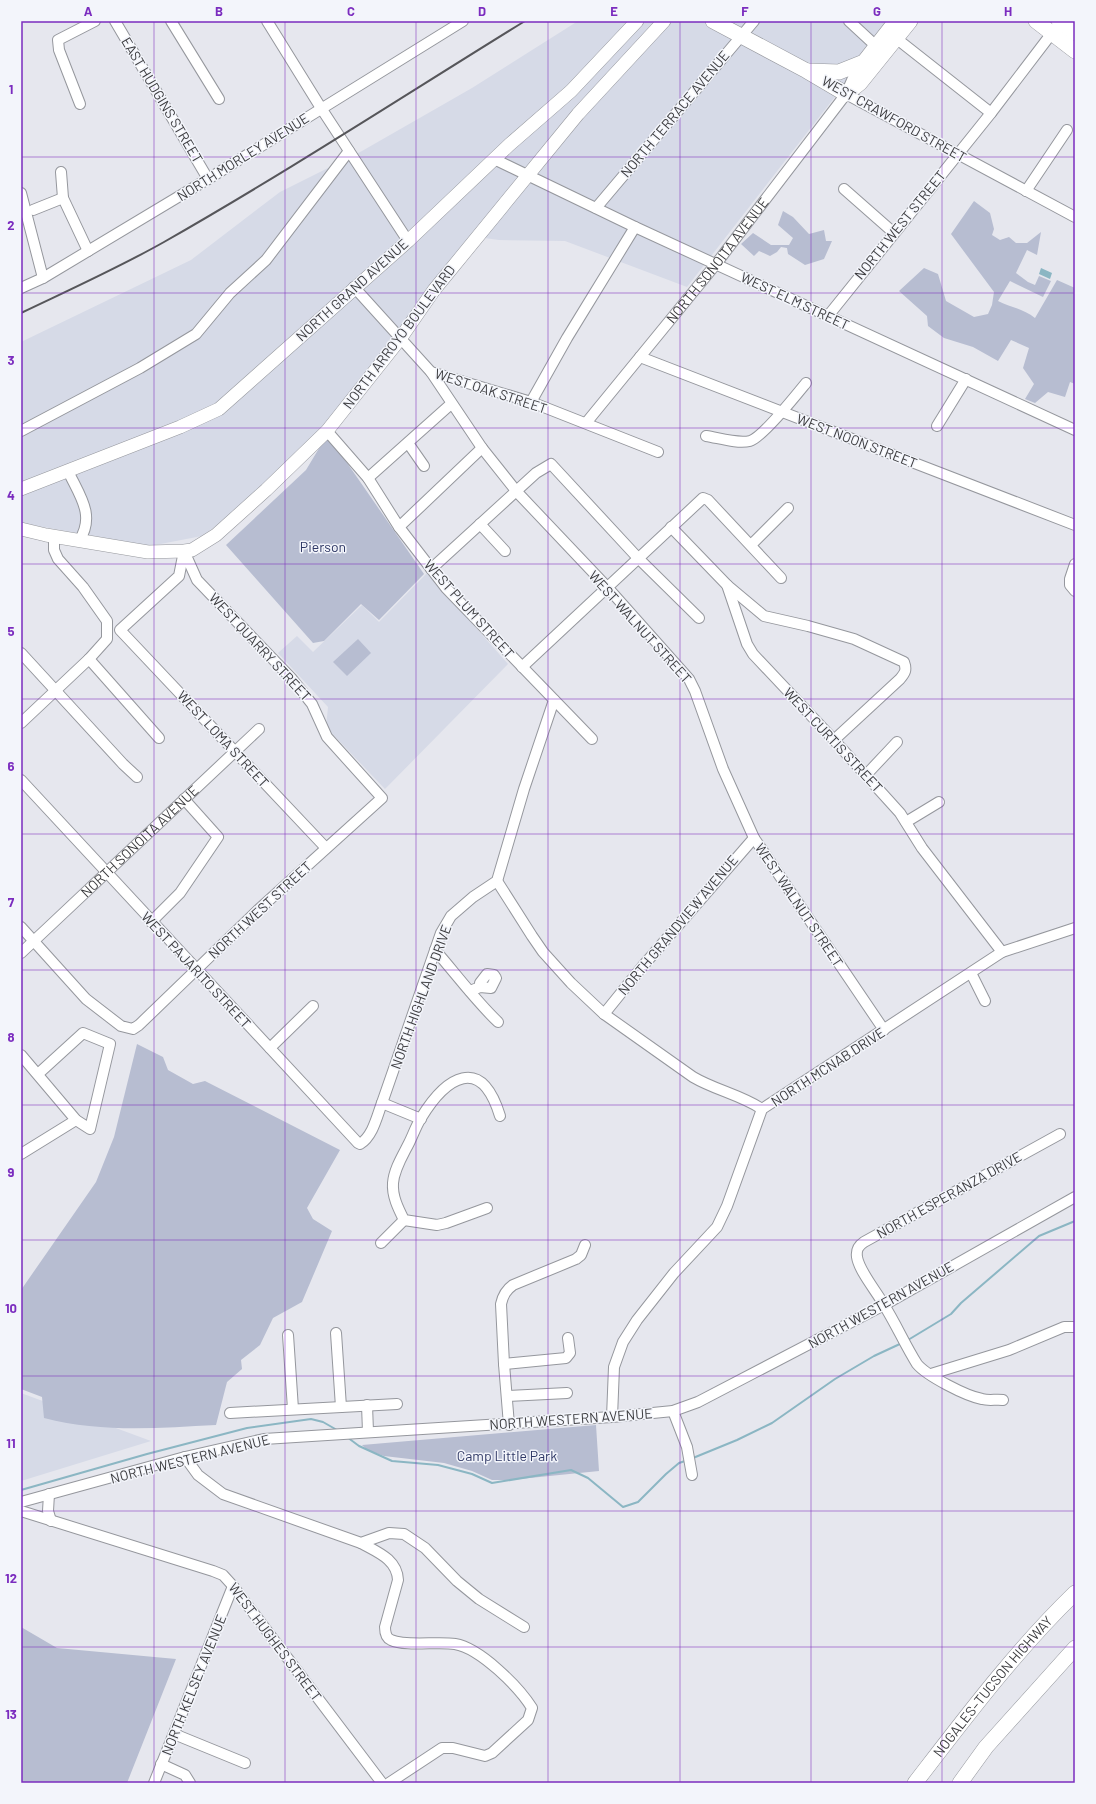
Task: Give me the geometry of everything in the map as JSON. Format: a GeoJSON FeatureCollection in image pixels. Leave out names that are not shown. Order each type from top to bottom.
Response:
{"type":"FeatureCollection","features":[{"type":"Feature","properties":{"kind":"highway","name":"WEST CRAWFORD STREET"},"geometry":{"type":"LineString","coordinates":[[712,21],[807,71],[846,94]]}},
{"type":"Feature","properties":{"kind":"highway","name":"NORTH SONOITA AVENUE"},"geometry":{"type":"LineString","coordinates":[[864,62],[876,46],[893,30],[910,21]]}},
{"type":"Feature","properties":{"kind":"highway"},"geometry":{"type":"LineString","coordinates":[[1036,21],[1058,24],[1075,33]]}},
{"type":"Feature","properties":{"kind":"highway"},"geometry":{"type":"LineString","coordinates":[[1058,24],[1075,51]]}},
{"type":"Feature","properties":{"kind":"highway","name":"NORTH SONOITA AVENUE"},"geometry":{"type":"LineString","coordinates":[[846,94],[860,83],[893,30]]}},
{"type":"Feature","properties":{"kind":"highway"},"geometry":{"type":"LineString","coordinates":[[807,71],[839,72],[864,62]]}},
{"type":"Feature","properties":{"kind":"highway","name":"NOGALES–TUCSON HIGHWAY"},"geometry":{"type":"LineString","coordinates":[[915,1783],[958,1726],[1028,1642],[1075,1593]]}},
{"type":"Feature","properties":{"kind":"highway"},"geometry":{"type":"LineString","coordinates":[[960,1783],[986,1747],[1075,1648]]}},
{"type":"Feature","properties":{"kind":"main road","name":"NORTH GRAND AVENUE"},"geometry":{"type":"LineString","coordinates":[[21,489],[180,427],[219,410],[408,240],[494,159],[571,91],[637,21]]}},
{"type":"Feature","properties":{"kind":"main road","name":"NORTH ARROYO BOULEVARD"},"geometry":{"type":"LineString","coordinates":[[21,529],[54,537],[148,552],[192,550],[216,535],[266,490],[327,431],[400,339],[434,290],[600,88],[664,21]]}},
{"type":"Feature","properties":{"kind":"street"},"geometry":{"type":"LineString","coordinates":[[80,104],[59,50],[58,40],[95,21]]}},
{"type":"Feature","properties":{"kind":"street","name":"EAST HUDGINS STREET"},"geometry":{"type":"LineString","coordinates":[[115,21],[208,179]]}},
{"type":"Feature","properties":{"kind":"street"},"geometry":{"type":"LineString","coordinates":[[171,21],[219,100]]}},
{"type":"Feature","properties":{"kind":"street"},"geometry":{"type":"LineString","coordinates":[[267,21],[321,108],[408,240]]}},
{"type":"Feature","properties":{"kind":"street","name":"NORTH MORLEY AVENUE"},"geometry":{"type":"LineString","coordinates":[[21,288],[43,278],[208,179],[462,21]]}},
{"type":"Feature","properties":{"kind":"street","name":"NORTH TERRACE AVENUE"},"geometry":{"type":"LineString","coordinates":[[596,208],[754,21]]}},
{"type":"Feature","properties":{"kind":"street"},"geometry":{"type":"LineString","coordinates":[[849,21],[876,46]]}},
{"type":"Feature","properties":{"kind":"street","name":"NORTH WEST STREET"},"geometry":{"type":"LineString","coordinates":[[828,316],[1058,24]]}},
{"type":"Feature","properties":{"kind":"street"},"geometry":{"type":"LineString","coordinates":[[893,30],[990,112]]}},
{"type":"Feature","properties":{"kind":"street","name":"NORTH SONOITA AVENUE"},"geometry":{"type":"LineString","coordinates":[[586,423],[716,264],[846,94],[853,78],[864,62]]}},
{"type":"Feature","properties":{"kind":"street","name":"WEST CRAWFORD STREET"},"geometry":{"type":"LineString","coordinates":[[846,94],[1075,217]]}},
{"type":"Feature","properties":{"kind":"street"},"geometry":{"type":"LineString","coordinates":[[1026,191],[1067,130]]}},
{"type":"Feature","properties":{"kind":"street"},"geometry":{"type":"LineString","coordinates":[[21,431],[140,368],[196,334],[230,293],[266,260],[349,151]]}},
{"type":"Feature","properties":{"kind":"street","name":"WEST ELM STREET"},"geometry":{"type":"LineString","coordinates":[[494,159],[527,177],[1075,430]]}},
{"type":"Feature","properties":{"kind":"street"},"geometry":{"type":"LineString","coordinates":[[61,172],[62,198],[88,251]]}},
{"type":"Feature","properties":{"kind":"street"},"geometry":{"type":"LineString","coordinates":[[844,189],[894,233]]}},
{"type":"Feature","properties":{"kind":"street"},"geometry":{"type":"LineString","coordinates":[[21,193],[43,278]]}},
{"type":"Feature","properties":{"kind":"street"},"geometry":{"type":"LineString","coordinates":[[33,210],[62,198]]}},
{"type":"Feature","properties":{"kind":"street"},"geometry":{"type":"LineString","coordinates":[[531,402],[567,338],[635,227]]}},
{"type":"Feature","properties":{"kind":"street","name":"WEST OAK STREET"},"geometry":{"type":"LineString","coordinates":[[354,287],[430,372],[531,402],[658,452]]}},
{"type":"Feature","properties":{"kind":"street","name":"WEST NOON STREET"},"geometry":{"type":"LineString","coordinates":[[640,357],[1075,526]]}},
{"type":"Feature","properties":{"kind":"street","name":"WEST WALNUT STREET"},"geometry":{"type":"LineString","coordinates":[[430,372],[482,448],[517,492],[608,588],[693,685],[723,769],[754,838],[884,1030]]}},
{"type":"Feature","properties":{"kind":"street"},"geometry":{"type":"LineString","coordinates":[[937,426],[966,379]]}},
{"type":"Feature","properties":{"kind":"street"},"geometry":{"type":"LineString","coordinates":[[706,436],[742,441],[752,440],[783,412],[806,383]]}},
{"type":"Feature","properties":{"kind":"street"},"geometry":{"type":"LineString","coordinates":[[368,478],[451,404]]}},
{"type":"Feature","properties":{"kind":"street","name":"WEST PLUM STREET"},"geometry":{"type":"LineString","coordinates":[[327,431],[368,478],[399,526],[446,588],[592,740]]}},
{"type":"Feature","properties":{"kind":"street"},"geometry":{"type":"LineString","coordinates":[[408,443],[424,466]]}},
{"type":"Feature","properties":{"kind":"street"},"geometry":{"type":"LineString","coordinates":[[399,526],[482,448]]}},
{"type":"Feature","properties":{"kind":"street"},"geometry":{"type":"LineString","coordinates":[[431,569],[517,492],[536,473],[549,464],[553,464],[638,558],[699,618]]}},
{"type":"Feature","properties":{"kind":"street"},"geometry":{"type":"LineString","coordinates":[[68,471],[85,508],[88,521],[85,532],[79,541]]}},
{"type":"Feature","properties":{"kind":"street"},"geometry":{"type":"LineString","coordinates":[[522,667],[608,588],[694,504],[703,498],[708,500],[781,578]]}},
{"type":"Feature","properties":{"kind":"street"},"geometry":{"type":"LineString","coordinates":[[751,545],[788,508]]}},
{"type":"Feature","properties":{"kind":"street"},"geometry":{"type":"LineString","coordinates":[[480,524],[505,551]]}},
{"type":"Feature","properties":{"kind":"street","name":"WEST CURTIS STREET"},"geometry":{"type":"LineString","coordinates":[[671,527],[727,585],[747,644],[753,654],[866,775],[906,822],[922,848],[1002,952]]}},
{"type":"Feature","properties":{"kind":"street"},"geometry":{"type":"LineString","coordinates":[[21,723],[89,659],[107,639],[107,621],[83,587],[58,559],[54,550],[54,537]]}},
{"type":"Feature","properties":{"kind":"street","name":"WEST LOMA STREET"},"geometry":{"type":"LineString","coordinates":[[184,551],[178,576],[120,630],[326,848]]}},
{"type":"Feature","properties":{"kind":"street","name":"WEST QUARRY STREET"},"geometry":{"type":"LineString","coordinates":[[184,551],[197,580],[292,679],[312,704],[327,737],[382,798]]}},
{"type":"Feature","properties":{"kind":"street"},"geometry":{"type":"LineString","coordinates":[[1075,564],[1070,578],[1070,585],[1075,591]]}},
{"type":"Feature","properties":{"kind":"street"},"geometry":{"type":"LineString","coordinates":[[727,585],[764,616],[808,626],[854,639],[904,662],[906,667],[904,674],[900,679],[834,740]]}},
{"type":"Feature","properties":{"kind":"street"},"geometry":{"type":"LineString","coordinates":[[21,653],[123,764],[136,776]]}},
{"type":"Feature","properties":{"kind":"street"},"geometry":{"type":"LineString","coordinates":[[89,659],[159,738]]}},
{"type":"Feature","properties":{"kind":"street"},"geometry":{"type":"LineString","coordinates":[[554,700],[524,789],[496,881],[543,952],[604,1014],[693,1077],[751,1102],[762,1109]]}},
{"type":"Feature","properties":{"kind":"street","name":"NORTH SONOITA AVENUE"},"geometry":{"type":"LineString","coordinates":[[21,953],[259,729]]}},
{"type":"Feature","properties":{"kind":"street"},"geometry":{"type":"LineString","coordinates":[[866,775],[897,742]]}},
{"type":"Feature","properties":{"kind":"street","name":"WEST PAJARITO STREET"},"geometry":{"type":"LineString","coordinates":[[21,780],[151,922],[198,970],[358,1143],[363,1142],[372,1130]]}},
{"type":"Feature","properties":{"kind":"street","name":"NORTH WEST STREET"},"geometry":{"type":"LineString","coordinates":[[33,941],[86,998],[121,1026],[133,1029],[140,1025],[198,970],[257,911],[382,798]]}},
{"type":"Feature","properties":{"kind":"street"},"geometry":{"type":"LineString","coordinates":[[151,922],[180,893],[218,837],[184,799]]}},
{"type":"Feature","properties":{"kind":"street"},"geometry":{"type":"LineString","coordinates":[[906,822],[939,802]]}},
{"type":"Feature","properties":{"kind":"street","name":"NORTH GRANDVIEW AVENUE"},"geometry":{"type":"LineString","coordinates":[[604,1014],[642,967],[754,838]]}},
{"type":"Feature","properties":{"kind":"street","name":"NORTH HIGHLAND DRIVE"},"geometry":{"type":"LineString","coordinates":[[372,1130],[441,933],[451,916],[496,881]]}},
{"type":"Feature","properties":{"kind":"street"},"geometry":{"type":"LineString","coordinates":[[21,927],[33,941]]}},
{"type":"Feature","properties":{"kind":"street","name":"NORTH MCNAB DRIVE"},"geometry":{"type":"LineString","coordinates":[[612,1417],[614,1367],[623,1342],[637,1320],[674,1273],[716,1228],[727,1206],[762,1109],[1002,952],[1075,928]]}},
{"type":"Feature","properties":{"kind":"street"},"geometry":{"type":"LineString","coordinates":[[435,950],[470,991],[475,1000],[498,1022]]}},
{"type":"Feature","properties":{"kind":"street"},"geometry":{"type":"LineString","coordinates":[[971,973],[986,1000]]}},
{"type":"Feature","properties":{"kind":"street"},"geometry":{"type":"LineString","coordinates":[[470,991],[480,987]]}},
{"type":"Feature","properties":{"kind":"street"},"geometry":{"type":"LineString","coordinates":[[270,1048],[313,1006]]}},
{"type":"Feature","properties":{"kind":"street"},"geometry":{"type":"LineString","coordinates":[[21,1055],[76,1120],[90,1129],[110,1044],[83,1033],[38,1074]]}},
{"type":"Feature","properties":{"kind":"street"},"geometry":{"type":"LineString","coordinates":[[404,1220],[394,1199],[393,1181],[396,1170],[420,1119],[444,1090],[462,1077],[479,1081],[487,1088],[497,1104],[500,1116]]}},
{"type":"Feature","properties":{"kind":"street"},"geometry":{"type":"LineString","coordinates":[[382,1103],[420,1119]]}},
{"type":"Feature","properties":{"kind":"street"},"geometry":{"type":"LineString","coordinates":[[21,1154],[76,1120]]}},
{"type":"Feature","properties":{"kind":"street","name":"NORTH ESPERANZA DRIVE"},"geometry":{"type":"LineString","coordinates":[[884,1305],[857,1259],[856,1252],[860,1244],[1060,1134]]}},
{"type":"Feature","properties":{"kind":"street","name":"NORTH WESTERN AVENUE"},"geometry":{"type":"LineString","coordinates":[[21,1502],[185,1457],[264,1439],[612,1417],[673,1411],[698,1402],[884,1305],[1075,1197]]}},
{"type":"Feature","properties":{"kind":"street"},"geometry":{"type":"LineString","coordinates":[[404,1220],[437,1225],[446,1224],[487,1208]]}},
{"type":"Feature","properties":{"kind":"street"},"geometry":{"type":"LineString","coordinates":[[381,1243],[404,1220]]}},
{"type":"Feature","properties":{"kind":"street"},"geometry":{"type":"LineString","coordinates":[[509,1424],[501,1304],[503,1296],[506,1290],[513,1285],[576,1260],[581,1255],[585,1245]]}},
{"type":"Feature","properties":{"kind":"street"},"geometry":{"type":"LineString","coordinates":[[884,1305],[916,1364],[922,1370],[950,1386],[983,1400],[1004,1400]]}},
{"type":"Feature","properties":{"kind":"street"},"geometry":{"type":"LineString","coordinates":[[931,1374],[1009,1350],[1064,1327],[1075,1327]]}},
{"type":"Feature","properties":{"kind":"street"},"geometry":{"type":"LineString","coordinates":[[336,1334],[342,1407]]}},
{"type":"Feature","properties":{"kind":"street"},"geometry":{"type":"LineString","coordinates":[[288,1335],[293,1408]]}},
{"type":"Feature","properties":{"kind":"street"},"geometry":{"type":"LineString","coordinates":[[504,1364],[566,1358],[570,1355],[568,1338]]}},
{"type":"Feature","properties":{"kind":"street"},"geometry":{"type":"LineString","coordinates":[[507,1396],[567,1393]]}},
{"type":"Feature","properties":{"kind":"street"},"geometry":{"type":"LineString","coordinates":[[230,1413],[293,1408],[398,1404]]}},
{"type":"Feature","properties":{"kind":"street"},"geometry":{"type":"LineString","coordinates":[[367,1405],[368,1432]]}},
{"type":"Feature","properties":{"kind":"street"},"geometry":{"type":"LineString","coordinates":[[673,1411],[687,1447],[692,1475]]}},
{"type":"Feature","properties":{"kind":"street"},"geometry":{"type":"LineString","coordinates":[[185,1457],[198,1475],[223,1494],[361,1543],[389,1559],[395,1568],[398,1580],[388,1613],[385,1632],[391,1640],[456,1644],[465,1647],[491,1663],[527,1700],[532,1708],[528,1720],[492,1753],[485,1756],[453,1748],[442,1748],[389,1783]]}},
{"type":"Feature","properties":{"kind":"street"},"geometry":{"type":"LineString","coordinates":[[49,1494],[48,1511],[51,1521]]}},
{"type":"Feature","properties":{"kind":"street","name":"WEST HUGHES STREET"},"geometry":{"type":"LineString","coordinates":[[21,1511],[213,1570],[223,1575],[234,1586],[382,1783]]}},
{"type":"Feature","properties":{"kind":"street"},"geometry":{"type":"LineString","coordinates":[[361,1543],[389,1533],[404,1534],[424,1548],[457,1581],[479,1599],[524,1627]]}},
{"type":"Feature","properties":{"kind":"street","name":"NORTH KELSEY AVENUE"},"geometry":{"type":"LineString","coordinates":[[154,1783],[234,1586]]}},
{"type":"Feature","properties":{"kind":"street"},"geometry":{"type":"LineString","coordinates":[[174,1734],[245,1763]]}},
{"type":"Feature","properties":{"kind":"street"},"geometry":{"type":"LineString","coordinates":[[161,1764],[184,1775],[190,1783]]}},
{"type":"Feature","properties":{"kind":"shaded area"},"geometry":{"type":"Polygon","coordinates":[[[578,21],[894,21],[687,287],[565,241],[499,240],[470,236],[340,408],[246,504],[202,536],[150,546],[21,523],[21,342],[191,260],[280,192],[362,151],[472,88],[578,21]]]}},
{"type":"Feature","properties":{"kind":"shaded area"},"geometry":{"type":"Polygon","coordinates":[[[1041,268],[1052,273],[1050,279],[1039,274],[1041,268]]]}},
{"type":"Feature","properties":{"kind":"shaded area"},"geometry":{"type":"Polygon","coordinates":[[[427,573],[508,664],[385,789],[326,727],[328,707],[278,653],[297,636],[313,652],[362,605],[379,622],[427,573]]]}},
{"type":"Feature","properties":{"kind":"shaded area"},"geometry":{"type":"Polygon","coordinates":[[[21,1393],[151,1441],[21,1481],[21,1393]]]}},
{"type":"Feature","properties":{"kind":"green space"},"geometry":{"type":"Polygon","coordinates":[[[974,201],[990,213],[994,229],[992,235],[1000,240],[1009,237],[1016,243],[1027,243],[1041,232],[1037,255],[1027,250],[1016,273],[1028,282],[1035,285],[1039,276],[1051,281],[1043,297],[1010,281],[998,301],[1022,310],[1035,318],[1057,280],[1075,288],[1075,384],[1070,382],[1065,397],[1048,392],[1035,403],[1025,399],[1034,384],[1023,368],[1029,348],[1011,340],[998,361],[973,347],[944,338],[928,326],[927,316],[899,291],[924,268],[938,274],[946,301],[974,317],[988,314],[992,305],[994,292],[951,234],[974,201]]]}},
{"type":"Feature","properties":{"kind":"green space"},"geometry":{"type":"Polygon","coordinates":[[[783,211],[793,217],[809,234],[824,230],[826,241],[832,241],[824,259],[805,265],[788,254],[787,248],[781,247],[777,252],[770,256],[759,251],[754,256],[741,244],[753,233],[771,245],[789,245],[793,238],[778,225],[783,211]]]}},
{"type":"Feature","properties":{"kind":"green space","name":"Pierson"},"geometry":{"type":"Polygon","coordinates":[[[324,440],[328,440],[334,444],[424,574],[379,620],[361,604],[324,641],[313,643],[226,545],[306,470],[324,440]]]}},
{"type":"Feature","properties":{"kind":"green space"},"geometry":{"type":"Polygon","coordinates":[[[358,639],[371,653],[347,676],[333,662],[358,639]]]}},
{"type":"Feature","properties":{"kind":"green space"},"geometry":{"type":"Polygon","coordinates":[[[137,1044],[163,1057],[168,1070],[193,1084],[205,1081],[340,1150],[307,1208],[313,1219],[332,1231],[302,1302],[273,1318],[260,1345],[241,1360],[242,1369],[227,1382],[216,1425],[108,1428],[65,1423],[44,1418],[42,1397],[21,1389],[21,1290],[96,1182],[114,1137],[137,1044]]]}},
{"type":"Feature","properties":{"kind":"green space","name":"Camp Little Park"},"geometry":{"type":"Polygon","coordinates":[[[596,1425],[599,1471],[510,1480],[492,1480],[472,1471],[444,1463],[384,1456],[367,1450],[362,1445],[596,1425]]]}},
{"type":"Feature","properties":{"kind":"green space"},"geometry":{"type":"Polygon","coordinates":[[[21,1627],[57,1648],[176,1659],[127,1783],[21,1783],[21,1627]]]}},
{"type":"Feature","properties":{"kind":"waterway"},"geometry":{"type":"LineString","coordinates":[[908,1340],[951,1314],[961,1303],[1039,1236],[1075,1221]]}},
{"type":"Feature","properties":{"kind":"waterway"},"geometry":{"type":"LineString","coordinates":[[693,1458],[737,1440],[772,1423],[835,1379],[874,1356],[902,1343]]}},
{"type":"Feature","properties":{"kind":"waterway"},"geometry":{"type":"LineString","coordinates":[[21,1490],[147,1454],[247,1428],[311,1419],[323,1422],[337,1430]]}},
{"type":"Feature","properties":{"kind":"waterway"},"geometry":{"type":"LineString","coordinates":[[347,1437],[359,1446],[392,1461],[438,1465],[472,1474],[492,1483],[571,1470],[588,1478],[623,1507],[638,1502],[666,1474],[679,1463],[685,1461]]}},
{"type":"Feature","properties":{"kind":"railway"},"geometry":{"type":"LineString","coordinates":[[21,313],[93,279],[164,242],[301,161],[525,21]]}}]}
